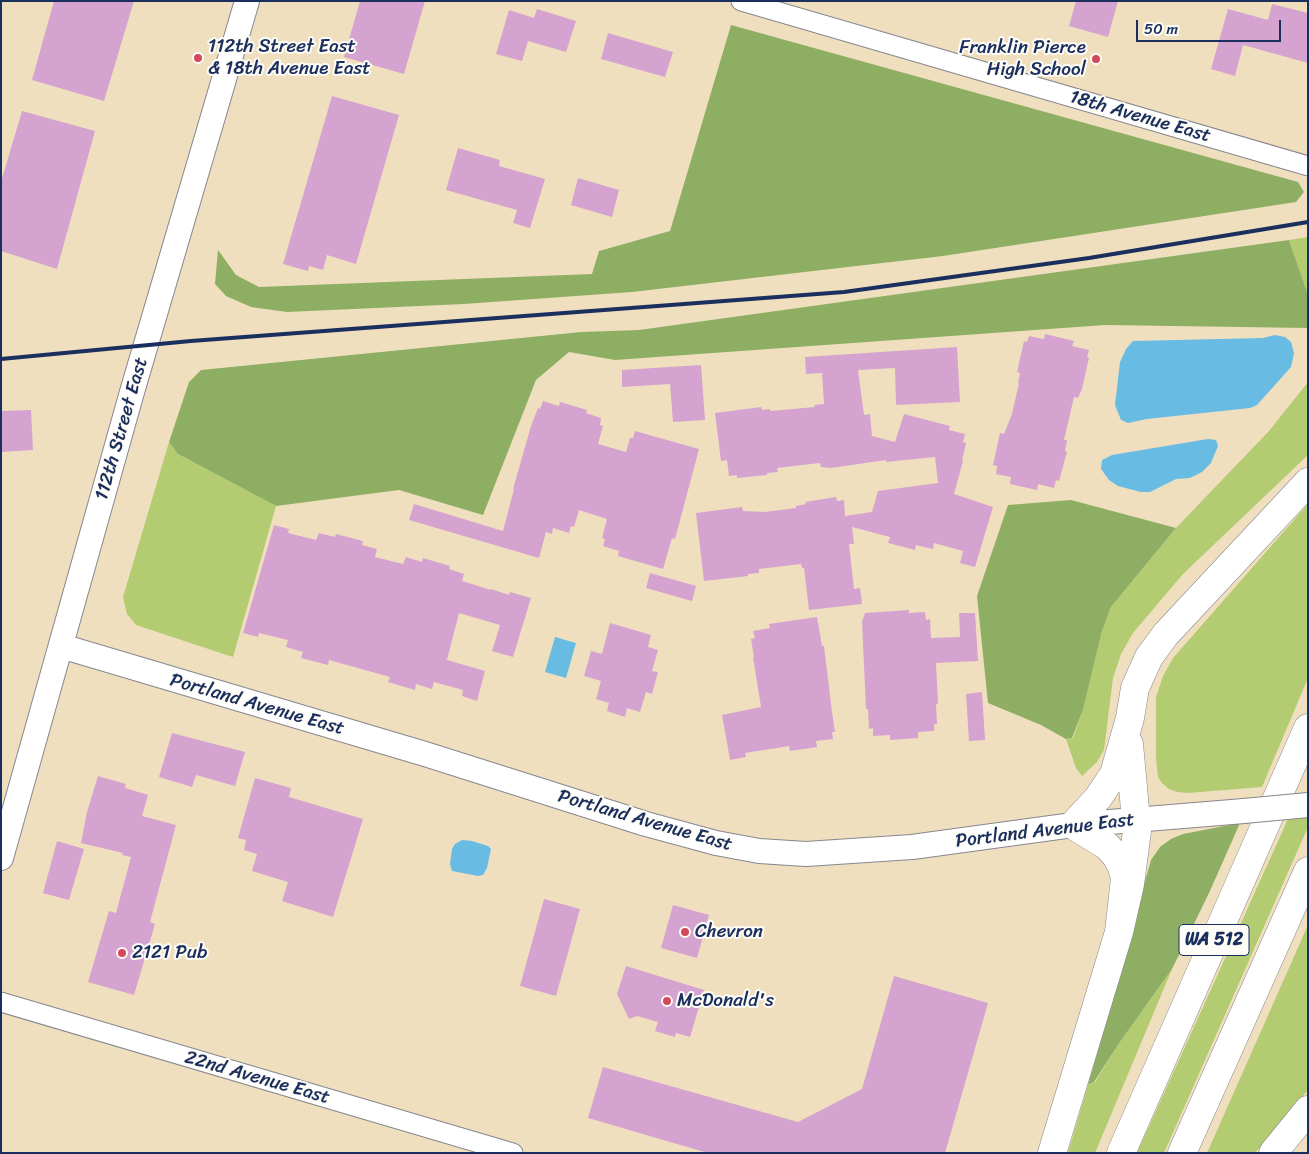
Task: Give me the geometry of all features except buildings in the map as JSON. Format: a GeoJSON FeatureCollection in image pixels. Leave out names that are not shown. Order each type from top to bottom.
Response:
{"type":"FeatureCollection","features":[{"type":"Feature","properties":{"kind":"highway"},"geometry":{"type":"LineString","coordinates":[[1119,932],[1125,878],[1122,867],[1116,856],[1107,846],[1072,825],[1098,798],[1114,774],[1130,718],[1135,688],[1149,657],[1166,634],[1308,482]]}},
{"type":"Feature","properties":{"kind":"highway"},"geometry":{"type":"LineString","coordinates":[[1052,1153],[1119,932],[1133,865],[1136,820],[1131,773],[1130,718]]}},
{"type":"Feature","properties":{"kind":"highway","name":"WA 512"},"geometry":{"type":"LineString","coordinates":[[1121,1153],[1308,728]]}},
{"type":"Feature","properties":{"kind":"highway","name":"WA 512"},"geometry":{"type":"LineString","coordinates":[[1182,1153],[1308,871]]}},
{"type":"Feature","properties":{"kind":"highway"},"geometry":{"type":"LineString","coordinates":[[1273,1153],[1308,1110]]}},
{"type":"Feature","properties":{"kind":"main road","name":"112th Street East"},"geometry":{"type":"LineString","coordinates":[[1,858],[132,392],[247,1]]}},
{"type":"Feature","properties":{"kind":"main road","name":"Portland Avenue East"},"geometry":{"type":"LineString","coordinates":[[61,646],[424,754],[646,824],[746,849],[806,854],[836,853],[912,847],[1072,825],[1308,805]]}},
{"type":"Feature","properties":{"kind":"street","name":"18th Avenue East"},"geometry":{"type":"LineString","coordinates":[[741,1],[1308,166]]}},
{"type":"Feature","properties":{"kind":"street","name":"22nd Avenue East"},"geometry":{"type":"LineString","coordinates":[[1,1002],[514,1153]]}},
{"type":"Feature","properties":{"kind":"green space"},"geometry":{"type":"Polygon","coordinates":[[[731,25],[1298,182],[1304,192],[1296,202],[943,256],[632,292],[464,304],[287,312],[251,307],[226,296],[215,284],[218,250],[236,275],[259,287],[592,274],[599,251],[670,231],[731,25]]]}},
{"type":"Feature","properties":{"kind":"green space"},"geometry":{"type":"Polygon","coordinates":[[[1308,237],[1308,295],[1289,240],[1308,237]]]}},
{"type":"Feature","properties":{"kind":"green space"},"geometry":{"type":"Polygon","coordinates":[[[1289,240],[1308,295],[1308,328],[1105,325],[615,360],[569,352],[536,380],[483,515],[399,490],[276,506],[178,454],[169,442],[189,382],[201,370],[581,332],[639,330],[1289,240]]]}},
{"type":"Feature","properties":{"kind":"green space"},"geometry":{"type":"Polygon","coordinates":[[[1308,382],[1308,455],[1183,574],[1133,633],[1121,654],[1113,678],[1104,750],[1097,762],[1082,776],[1076,768],[1066,739],[1073,738],[1083,710],[1102,631],[1111,607],[1176,528],[1269,431],[1308,382]]]}},
{"type":"Feature","properties":{"kind":"green space"},"geometry":{"type":"Polygon","coordinates":[[[169,442],[178,454],[276,506],[233,657],[136,625],[127,614],[123,597],[169,442]]]}},
{"type":"Feature","properties":{"kind":"green space"},"geometry":{"type":"Polygon","coordinates":[[[1071,500],[1176,528],[1111,607],[1102,631],[1083,710],[1072,738],[1066,739],[1041,725],[988,703],[977,596],[1008,505],[1071,500]]]}},
{"type":"Feature","properties":{"kind":"green space"},"geometry":{"type":"Polygon","coordinates":[[[1308,504],[1308,678],[1262,787],[1188,793],[1169,789],[1158,777],[1156,758],[1156,697],[1163,676],[1173,658],[1308,504]]]}},
{"type":"Feature","properties":{"kind":"green space"},"geometry":{"type":"Polygon","coordinates":[[[1308,817],[1308,827],[1164,1153],[1137,1153],[1288,819],[1308,817]]]}},
{"type":"Feature","properties":{"kind":"green space"},"geometry":{"type":"Polygon","coordinates":[[[1240,823],[1172,969],[1094,1082],[1088,1085],[1151,860],[1160,847],[1171,839],[1183,834],[1240,823]]]}},
{"type":"Feature","properties":{"kind":"green space"},"geometry":{"type":"Polygon","coordinates":[[[1308,925],[1308,1090],[1255,1153],[1207,1153],[1308,925]]]}},
{"type":"Feature","properties":{"kind":"green space"},"geometry":{"type":"Polygon","coordinates":[[[1172,969],[1095,1153],[1068,1153],[1088,1085],[1095,1082],[1120,1042],[1172,969]]]}},
{"type":"Feature","properties":{"kind":"water"},"geometry":{"type":"Polygon","coordinates":[[[1275,335],[1285,337],[1291,342],[1294,353],[1291,367],[1257,405],[1250,408],[1147,419],[1128,423],[1121,420],[1115,405],[1120,362],[1126,349],[1133,341],[1263,338],[1275,335]]]}},
{"type":"Feature","properties":{"kind":"water"},"geometry":{"type":"Polygon","coordinates":[[[1208,439],[1216,440],[1218,446],[1211,463],[1202,472],[1190,478],[1176,479],[1150,492],[1141,492],[1118,486],[1109,480],[1101,469],[1102,460],[1112,455],[1208,439]]]}},
{"type":"Feature","properties":{"kind":"water"},"geometry":{"type":"Polygon","coordinates":[[[555,637],[576,643],[566,678],[545,672],[555,637]]]}},
{"type":"Feature","properties":{"kind":"water"},"geometry":{"type":"Polygon","coordinates":[[[462,840],[472,841],[488,846],[491,849],[487,868],[483,875],[478,876],[452,871],[450,864],[452,849],[455,844],[462,840]]]}},
{"type":"Feature","properties":{"kind":"railway"},"geometry":{"type":"LineString","coordinates":[[1,359],[191,341],[844,292],[1089,258],[1308,222]]}},
{"type":"Feature","properties":{"kind":"place","name":"112th Street East & 18th Avenue East"},"geometry":{"type":"Point","coordinates":[198,58]}},
{"type":"Feature","properties":{"kind":"place","name":"Franklin Pierce High School"},"geometry":{"type":"Point","coordinates":[1096,59]}},
{"type":"Feature","properties":{"kind":"place","name":"Chevron"},"geometry":{"type":"Point","coordinates":[685,932]}},
{"type":"Feature","properties":{"kind":"place","name":"2121 Pub"},"geometry":{"type":"Point","coordinates":[122,953]}},
{"type":"Feature","properties":{"kind":"place","name":"McDonald's"},"geometry":{"type":"Point","coordinates":[667,1001]}}]}
